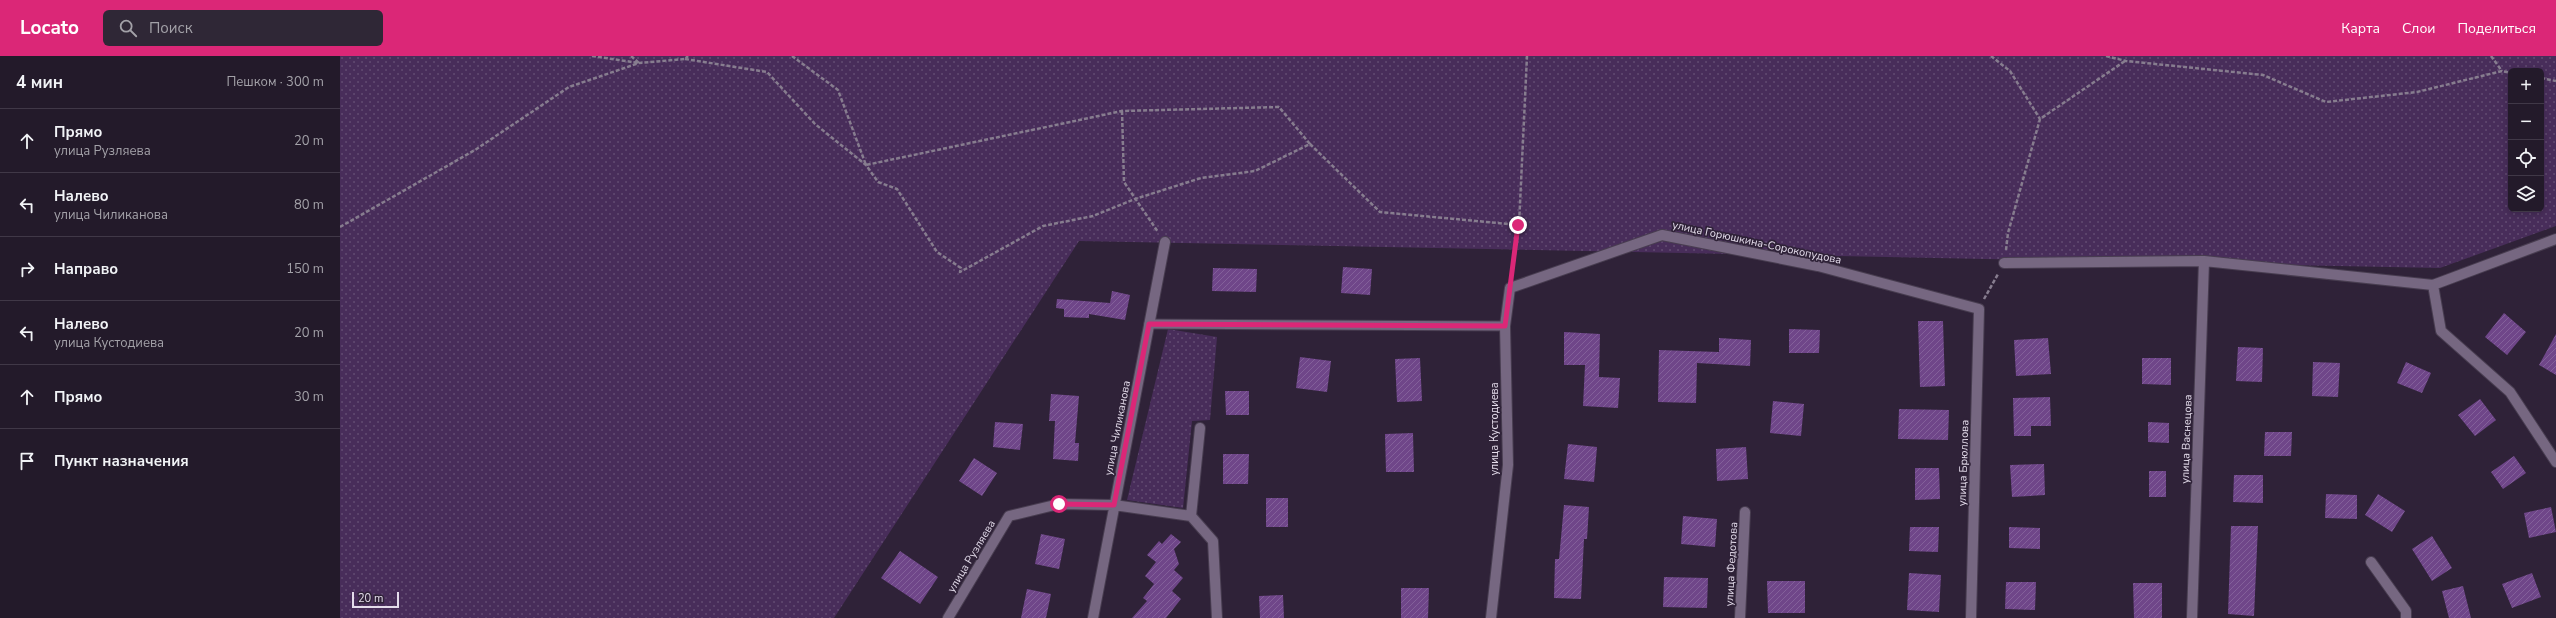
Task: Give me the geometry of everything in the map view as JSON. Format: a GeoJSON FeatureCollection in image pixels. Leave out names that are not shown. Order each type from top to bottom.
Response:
{"type":"FeatureCollection","features":[{"type":"Feature","properties":{"kind":"street","name":"улица Горюшкина-Сорокопудова"},"geometry":{"type":"LineString","coordinates":[[1510,288],[1662,235],[1818,266],[1979,308]]}},
{"type":"Feature","properties":{"kind":"street"},"geometry":{"type":"LineString","coordinates":[[2004,263],[2204,261],[2433,285],[2556,239]]}},
{"type":"Feature","properties":{"kind":"street","name":"улица Чиликанова"},"geometry":{"type":"LineString","coordinates":[[1093,618],[1165,242]]}},
{"type":"Feature","properties":{"kind":"street","name":"улица Васнецова"},"geometry":{"type":"LineString","coordinates":[[2192,618],[2204,261]]}},
{"type":"Feature","properties":{"kind":"street"},"geometry":{"type":"LineString","coordinates":[[2433,285],[2441,331],[2510,392],[2556,462]]}},
{"type":"Feature","properties":{"kind":"street","name":"улица Кустодиева"},"geometry":{"type":"LineString","coordinates":[[1492,618],[1508,465],[1505,326],[1510,288]]}},
{"type":"Feature","properties":{"kind":"street","name":"улица Брюллова"},"geometry":{"type":"LineString","coordinates":[[1971,618],[1979,308]]}},
{"type":"Feature","properties":{"kind":"street"},"geometry":{"type":"LineString","coordinates":[[1200,428],[1191,516],[1213,540],[1217,618]]}},
{"type":"Feature","properties":{"kind":"street","name":"улица Рузляева"},"geometry":{"type":"LineString","coordinates":[[948,618],[1009,516],[1059,504],[1114,505],[1191,516]]}},
{"type":"Feature","properties":{"kind":"street","name":"улица Федотова"},"geometry":{"type":"LineString","coordinates":[[1740,618],[1745,512]]}},
{"type":"Feature","properties":{"kind":"street"},"geometry":{"type":"LineString","coordinates":[[2371,562],[2406,611],[2406,618]]}},
{"type":"Feature","properties":{"kind":"lane"},"geometry":{"type":"LineString","coordinates":[[1149,324],[1505,326]]}},
{"type":"Feature","properties":{"kind":"path"},"geometry":{"type":"LineString","coordinates":[[592,56],[639,63],[685,59],[767,72],[815,124],[866,165]]}},
{"type":"Feature","properties":{"kind":"path"},"geometry":{"type":"LineString","coordinates":[[631,56],[639,63]]}},
{"type":"Feature","properties":{"kind":"path"},"geometry":{"type":"LineString","coordinates":[[685,59],[688,56]]}},
{"type":"Feature","properties":{"kind":"path"},"geometry":{"type":"LineString","coordinates":[[792,56],[838,90],[866,165],[878,182],[897,190],[937,252],[961,268],[960,272],[1043,226],[1093,216],[1135,199],[1201,178],[1255,171],[1310,144]]}},
{"type":"Feature","properties":{"kind":"path"},"geometry":{"type":"LineString","coordinates":[[1510,288],[1518,225],[1527,56]]}},
{"type":"Feature","properties":{"kind":"path"},"geometry":{"type":"LineString","coordinates":[[1991,56],[2010,71],[2040,119]]}},
{"type":"Feature","properties":{"kind":"path"},"geometry":{"type":"LineString","coordinates":[[2106,56],[2126,61],[2263,75],[2326,102],[2417,92],[2502,71],[2508,72]]}},
{"type":"Feature","properties":{"kind":"path"},"geometry":{"type":"LineString","coordinates":[[2491,56],[2502,71]]}},
{"type":"Feature","properties":{"kind":"path"},"geometry":{"type":"LineString","coordinates":[[1979,308],[2004,263],[2008,233],[2040,119],[2126,61]]}},
{"type":"Feature","properties":{"kind":"path"},"geometry":{"type":"LineString","coordinates":[[340,227],[475,150],[569,87],[639,63]]}},
{"type":"Feature","properties":{"kind":"path"},"geometry":{"type":"LineString","coordinates":[[2544,79],[2556,81]]}},
{"type":"Feature","properties":{"kind":"path"},"geometry":{"type":"LineString","coordinates":[[866,165],[1122,111],[1279,107],[1310,144],[1380,212],[1518,225]]}},
{"type":"Feature","properties":{"kind":"path"},"geometry":{"type":"LineString","coordinates":[[1122,111],[1124,182],[1165,242]]}},
{"type":"Feature","properties":{"kind":"shaded area"},"geometry":{"type":"Polygon","coordinates":[[[340,56],[2556,56],[2556,226],[2440,268],[1079,241],[834,618],[340,618],[340,56]]]}},
{"type":"Feature","properties":{"kind":"shaded area"},"geometry":{"type":"Polygon","coordinates":[[[1168,329],[1217,337],[1210,420],[1192,421],[1183,508],[1127,500],[1168,329]]]}},
{"type":"Feature","properties":{"kind":"building"},"geometry":{"type":"Polygon","coordinates":[[[1343,267],[1372,269],[1370,295],[1341,293],[1343,267]]]}},
{"type":"Feature","properties":{"kind":"building"},"geometry":{"type":"Polygon","coordinates":[[[1213,268],[1257,269],[1256,292],[1212,291],[1213,268]]]}},
{"type":"Feature","properties":{"kind":"building"},"geometry":{"type":"Polygon","coordinates":[[[1112,291],[1130,295],[1125,320],[1089,314],[1089,318],[1064,317],[1064,309],[1056,308],[1057,299],[1110,303],[1112,291]]]}},
{"type":"Feature","properties":{"kind":"building"},"geometry":{"type":"Polygon","coordinates":[[[2504,313],[2526,332],[2507,355],[2485,337],[2504,313]]]}},
{"type":"Feature","properties":{"kind":"building"},"geometry":{"type":"Polygon","coordinates":[[[1918,321],[1943,321],[1945,386],[1920,387],[1918,321]]]}},
{"type":"Feature","properties":{"kind":"building"},"geometry":{"type":"Polygon","coordinates":[[[1789,329],[1820,330],[1819,353],[1789,353],[1789,329]]]}},
{"type":"Feature","properties":{"kind":"building"},"geometry":{"type":"Polygon","coordinates":[[[1564,332],[1600,334],[1599,377],[1620,378],[1618,408],[1583,406],[1585,365],[1564,365],[1564,332]]]}},
{"type":"Feature","properties":{"kind":"building"},"geometry":{"type":"Polygon","coordinates":[[[2556,334],[2556,375],[2539,365],[2556,334]]]}},
{"type":"Feature","properties":{"kind":"building"},"geometry":{"type":"Polygon","coordinates":[[[1719,338],[1751,340],[1750,366],[1697,363],[1696,403],[1658,402],[1659,350],[1719,352],[1719,338]]]}},
{"type":"Feature","properties":{"kind":"building"},"geometry":{"type":"Polygon","coordinates":[[[2048,338],[2051,374],[2016,376],[2014,340],[2048,338]]]}},
{"type":"Feature","properties":{"kind":"building"},"geometry":{"type":"Polygon","coordinates":[[[2238,347],[2263,348],[2262,382],[2236,381],[2238,347]]]}},
{"type":"Feature","properties":{"kind":"building"},"geometry":{"type":"Polygon","coordinates":[[[1300,357],[1331,361],[1327,392],[1296,388],[1300,357]]]}},
{"type":"Feature","properties":{"kind":"building"},"geometry":{"type":"Polygon","coordinates":[[[1420,358],[1422,401],[1397,402],[1395,359],[1420,358]]]}},
{"type":"Feature","properties":{"kind":"building"},"geometry":{"type":"Polygon","coordinates":[[[2142,358],[2171,358],[2171,385],[2142,384],[2142,358]]]}},
{"type":"Feature","properties":{"kind":"building"},"geometry":{"type":"Polygon","coordinates":[[[2313,362],[2340,363],[2338,397],[2312,396],[2313,362]]]}},
{"type":"Feature","properties":{"kind":"building"},"geometry":{"type":"Polygon","coordinates":[[[2406,362],[2431,373],[2422,393],[2397,383],[2406,362]]]}},
{"type":"Feature","properties":{"kind":"building"},"geometry":{"type":"Polygon","coordinates":[[[1225,391],[1249,391],[1249,415],[1226,415],[1225,391]]]}},
{"type":"Feature","properties":{"kind":"building"},"geometry":{"type":"Polygon","coordinates":[[[1051,394],[1079,396],[1075,443],[1079,443],[1078,461],[1053,459],[1055,421],[1049,421],[1051,394]]]}},
{"type":"Feature","properties":{"kind":"building"},"geometry":{"type":"Polygon","coordinates":[[[2050,397],[2051,426],[2031,426],[2031,436],[2014,436],[2013,398],[2050,397]]]}},
{"type":"Feature","properties":{"kind":"building"},"geometry":{"type":"Polygon","coordinates":[[[2480,399],[2496,420],[2475,436],[2458,415],[2480,399]]]}},
{"type":"Feature","properties":{"kind":"building"},"geometry":{"type":"Polygon","coordinates":[[[1773,401],[1804,404],[1801,436],[1770,433],[1773,401]]]}},
{"type":"Feature","properties":{"kind":"building"},"geometry":{"type":"Polygon","coordinates":[[[1899,409],[1949,410],[1948,440],[1898,439],[1899,409]]]}},
{"type":"Feature","properties":{"kind":"building"},"geometry":{"type":"Polygon","coordinates":[[[995,422],[1023,424],[1020,450],[993,447],[995,422]]]}},
{"type":"Feature","properties":{"kind":"building"},"geometry":{"type":"Polygon","coordinates":[[[2148,422],[2169,423],[2169,443],[2148,442],[2148,422]]]}},
{"type":"Feature","properties":{"kind":"building"},"geometry":{"type":"Polygon","coordinates":[[[2265,432],[2292,432],[2291,456],[2264,456],[2265,432]]]}},
{"type":"Feature","properties":{"kind":"building"},"geometry":{"type":"Polygon","coordinates":[[[1413,433],[1414,472],[1386,472],[1385,434],[1413,433]]]}},
{"type":"Feature","properties":{"kind":"building"},"geometry":{"type":"Polygon","coordinates":[[[1568,444],[1597,447],[1594,482],[1564,479],[1568,444]]]}},
{"type":"Feature","properties":{"kind":"building"},"geometry":{"type":"Polygon","coordinates":[[[1746,447],[1748,479],[1717,481],[1716,449],[1746,447]]]}},
{"type":"Feature","properties":{"kind":"building"},"geometry":{"type":"Polygon","coordinates":[[[1223,454],[1249,454],[1248,484],[1223,484],[1223,454]]]}},
{"type":"Feature","properties":{"kind":"building"},"geometry":{"type":"Polygon","coordinates":[[[2514,456],[2526,473],[2503,489],[2491,472],[2514,456]]]}},
{"type":"Feature","properties":{"kind":"building"},"geometry":{"type":"Polygon","coordinates":[[[974,458],[997,473],[982,496],[959,481],[974,458]]]}},
{"type":"Feature","properties":{"kind":"building"},"geometry":{"type":"Polygon","coordinates":[[[2044,464],[2045,495],[2012,497],[2010,465],[2044,464]]]}},
{"type":"Feature","properties":{"kind":"building"},"geometry":{"type":"Polygon","coordinates":[[[1915,468],[1939,468],[1940,499],[1915,500],[1915,468]]]}},
{"type":"Feature","properties":{"kind":"building"},"geometry":{"type":"Polygon","coordinates":[[[2149,471],[2166,471],[2166,497],[2149,497],[2149,471]]]}},
{"type":"Feature","properties":{"kind":"building"},"geometry":{"type":"Polygon","coordinates":[[[2234,475],[2263,475],[2263,503],[2233,502],[2234,475]]]}},
{"type":"Feature","properties":{"kind":"building"},"geometry":{"type":"Polygon","coordinates":[[[2326,494],[2357,495],[2357,519],[2325,518],[2326,494]]]}},
{"type":"Feature","properties":{"kind":"building"},"geometry":{"type":"Polygon","coordinates":[[[2378,494],[2405,511],[2392,532],[2365,515],[2378,494]]]}},
{"type":"Feature","properties":{"kind":"building"},"geometry":{"type":"Polygon","coordinates":[[[1266,498],[1288,498],[1288,527],[1266,527],[1266,498]]]}},
{"type":"Feature","properties":{"kind":"building"},"geometry":{"type":"Polygon","coordinates":[[[1564,505],[1589,507],[1587,539],[1584,539],[1581,599],[1554,598],[1555,559],[1559,559],[1564,505]]]}},
{"type":"Feature","properties":{"kind":"building"},"geometry":{"type":"Polygon","coordinates":[[[2551,507],[2556,532],[2529,538],[2524,513],[2551,507]]]}},
{"type":"Feature","properties":{"kind":"building"},"geometry":{"type":"Polygon","coordinates":[[[1683,516],[1717,519],[1715,547],[1681,544],[1683,516]]]}},
{"type":"Feature","properties":{"kind":"building"},"geometry":{"type":"Polygon","coordinates":[[[2231,526],[2258,526],[2254,616],[2228,614],[2231,526]]]}},
{"type":"Feature","properties":{"kind":"building"},"geometry":{"type":"Polygon","coordinates":[[[1910,527],[1939,527],[1938,552],[1909,551],[1910,527]]]}},
{"type":"Feature","properties":{"kind":"building"},"geometry":{"type":"Polygon","coordinates":[[[2009,527],[2040,528],[2040,549],[2009,548],[2009,527]]]}},
{"type":"Feature","properties":{"kind":"building"},"geometry":{"type":"Polygon","coordinates":[[[1041,534],[1065,539],[1059,569],[1035,564],[1041,534]]]}},
{"type":"Feature","properties":{"kind":"building"},"geometry":{"type":"Polygon","coordinates":[[[1171,534],[1181,542],[1174,549],[1179,564],[1174,570],[1183,578],[1172,591],[1181,599],[1166,618],[1132,618],[1147,601],[1143,598],[1154,584],[1145,576],[1156,562],[1147,555],[1159,541],[1162,544],[1171,534]]]}},
{"type":"Feature","properties":{"kind":"building"},"geometry":{"type":"Polygon","coordinates":[[[2432,536],[2452,568],[2432,581],[2412,549],[2432,536]]]}},
{"type":"Feature","properties":{"kind":"building"},"geometry":{"type":"Polygon","coordinates":[[[900,551],[938,577],[920,604],[881,578],[900,551]]]}},
{"type":"Feature","properties":{"kind":"building"},"geometry":{"type":"Polygon","coordinates":[[[1909,573],[1941,575],[1939,612],[1907,610],[1909,573]]]}},
{"type":"Feature","properties":{"kind":"building"},"geometry":{"type":"Polygon","coordinates":[[[2532,573],[2541,597],[2512,608],[2502,584],[2532,573]]]}},
{"type":"Feature","properties":{"kind":"building"},"geometry":{"type":"Polygon","coordinates":[[[1664,577],[1708,578],[1707,608],[1663,607],[1664,577]]]}},
{"type":"Feature","properties":{"kind":"building"},"geometry":{"type":"Polygon","coordinates":[[[1767,581],[1805,581],[1805,613],[1768,613],[1767,581]]]}},
{"type":"Feature","properties":{"kind":"building"},"geometry":{"type":"Polygon","coordinates":[[[2006,582],[2036,582],[2035,610],[2005,609],[2006,582]]]}},
{"type":"Feature","properties":{"kind":"building"},"geometry":{"type":"Polygon","coordinates":[[[2133,583],[2162,583],[2162,618],[2134,618],[2133,583]]]}},
{"type":"Feature","properties":{"kind":"building"},"geometry":{"type":"Polygon","coordinates":[[[2463,586],[2471,618],[2449,618],[2442,591],[2463,586]]]}},
{"type":"Feature","properties":{"kind":"building"},"geometry":{"type":"Polygon","coordinates":[[[1401,588],[1429,588],[1428,618],[1401,618],[1401,588]]]}},
{"type":"Feature","properties":{"kind":"building"},"geometry":{"type":"Polygon","coordinates":[[[1027,589],[1051,594],[1046,618],[1021,618],[1027,589]]]}},
{"type":"Feature","properties":{"kind":"building"},"geometry":{"type":"Polygon","coordinates":[[[1283,595],[1284,618],[1260,618],[1259,596],[1283,595]]]}},
{"type":"Feature","properties":{"kind":"route"},"geometry":{"type":"LineString","coordinates":[[1059,504],[1114,505],[1149,324],[1505,326],[1518,225]]}}]}
